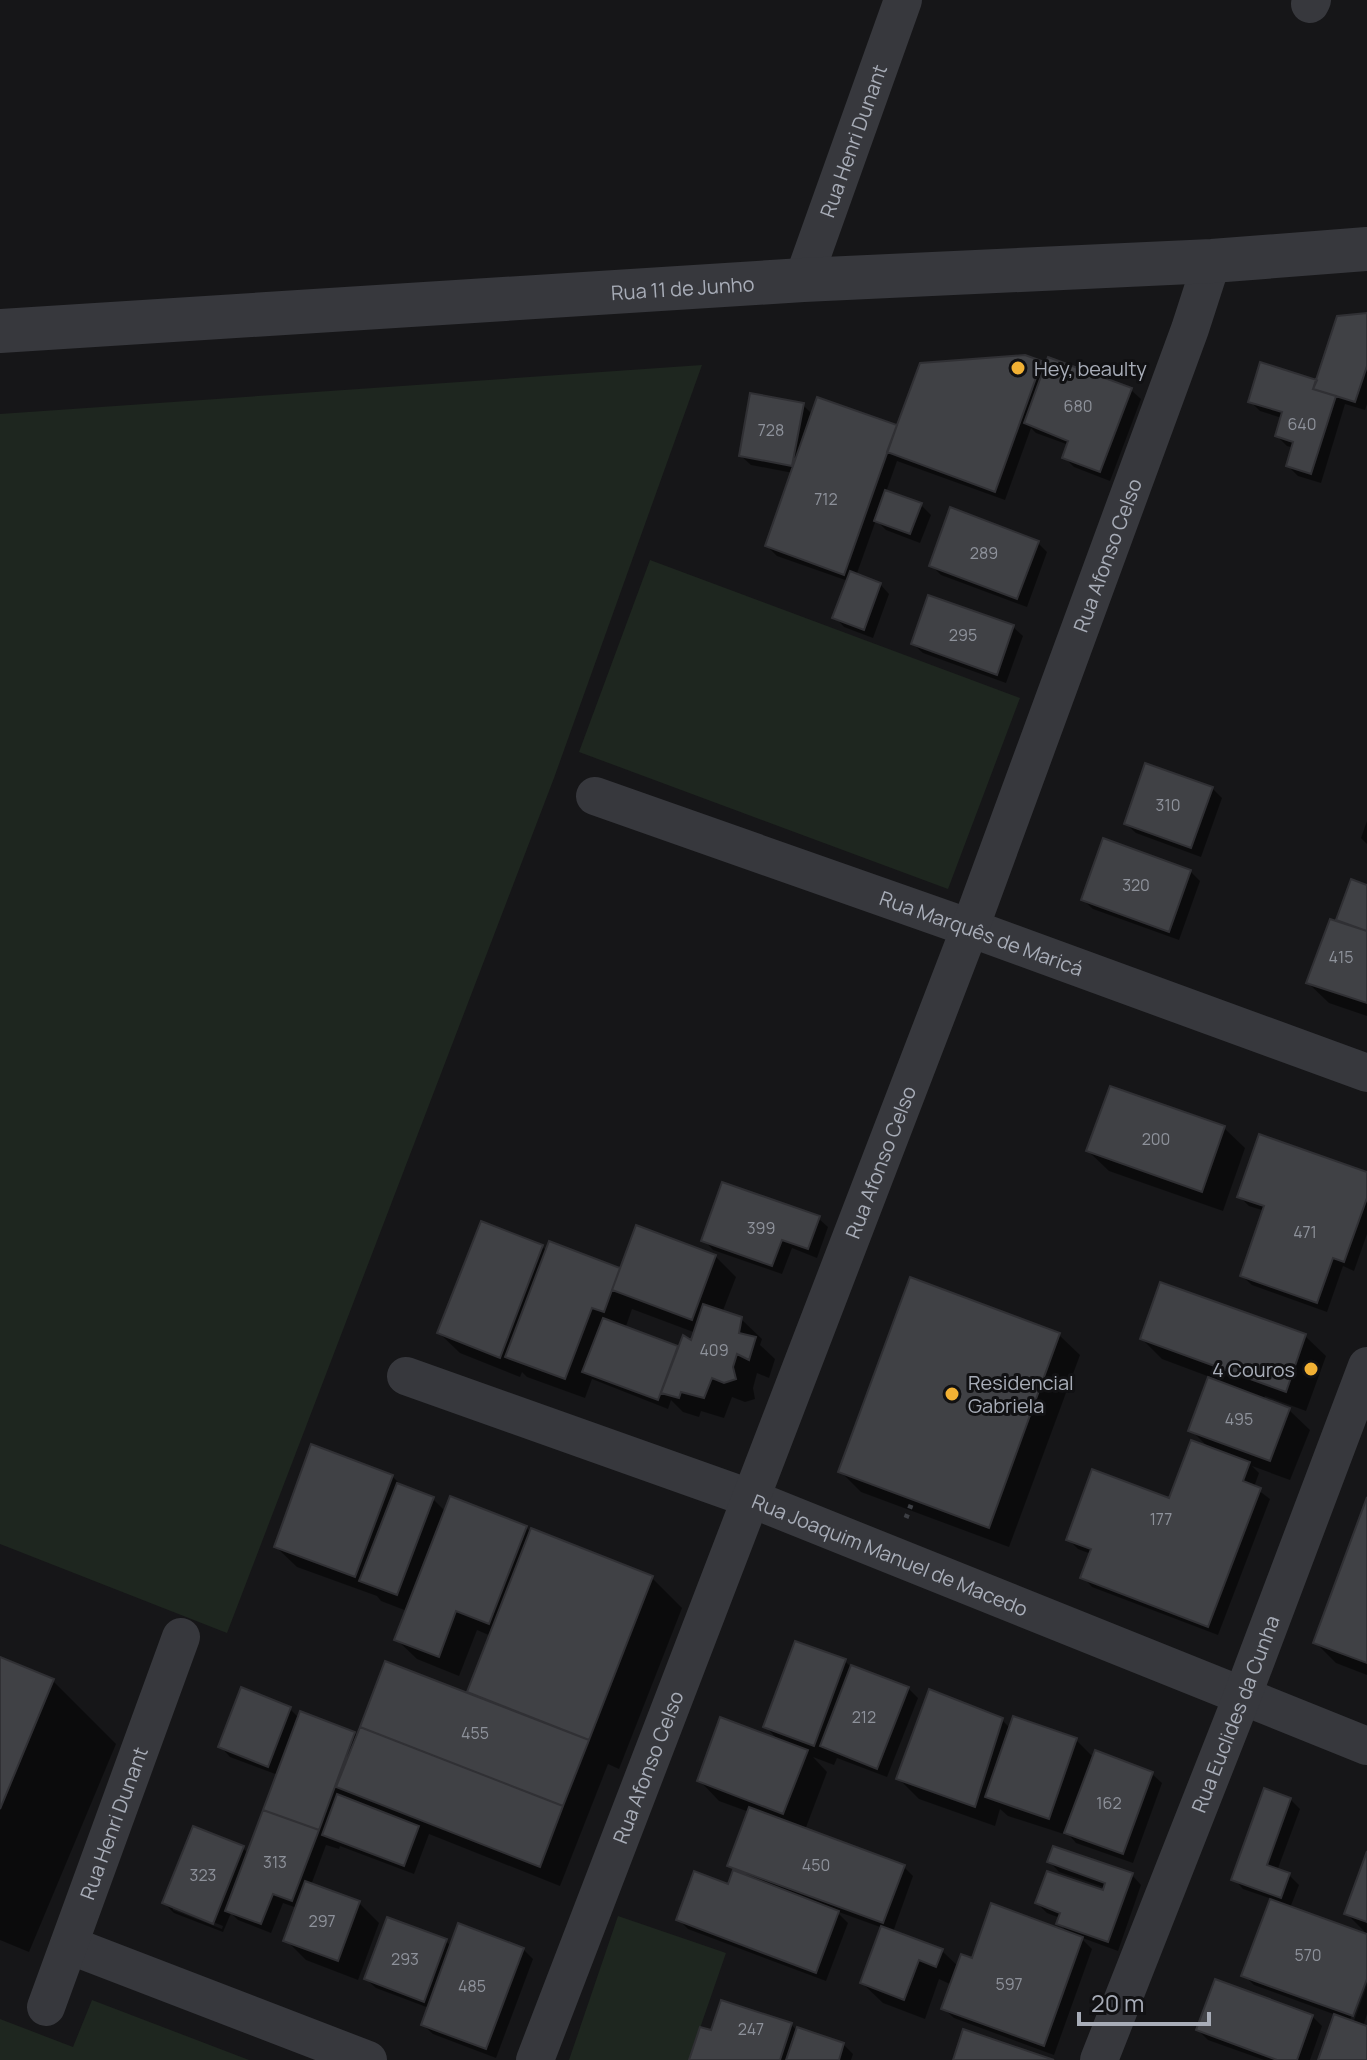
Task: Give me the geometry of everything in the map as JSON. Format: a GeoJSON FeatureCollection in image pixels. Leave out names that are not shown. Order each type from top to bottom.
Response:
{"type":"FeatureCollection","features":[{"type":"Feature","properties":{"kind":"street","name":"Rua Henri Dunant"},"geometry":{"type":"LineString","coordinates":[[803,280],[903,0]]}},
{"type":"Feature","properties":{"kind":"street","name":"Rua 11 de Junho"},"geometry":{"type":"LineString","coordinates":[[0,331],[803,280],[1212,261],[1367,249]]}},
{"type":"Feature","properties":{"kind":"street","name":"Rua Afonso Celso"},"geometry":{"type":"LineString","coordinates":[[535,2060],[970,928],[1190,329],[1212,261]]}},
{"type":"Feature","properties":{"kind":"street","name":"Rua Marquês de Maricá"},"geometry":{"type":"LineString","coordinates":[[595,796],[970,928],[1367,1073]]}},
{"type":"Feature","properties":{"kind":"street","name":"Rua Euclides da Cunha"},"geometry":{"type":"LineString","coordinates":[[1099,2060],[1242,1697],[1367,1366]]}},
{"type":"Feature","properties":{"kind":"street","name":"Rua Joaquim Manuel de Macedo"},"geometry":{"type":"LineString","coordinates":[[406,1376],[752,1499],[1367,1746]]}},
{"type":"Feature","properties":{"kind":"street","name":"Rua Henri Dunant"},"geometry":{"type":"LineString","coordinates":[[46,2007],[181,1637]]}},
{"type":"Feature","properties":{"kind":"street"},"geometry":{"type":"LineString","coordinates":[[69,1945],[368,2060]]}},
{"type":"Feature","properties":{"kind":"shaded area"},"geometry":{"type":"Polygon","coordinates":[[[702,365],[554,778],[227,1633],[0,1544],[0,414],[702,365]]]}},
{"type":"Feature","properties":{"kind":"shaded area"},"geometry":{"type":"Polygon","coordinates":[[[650,560],[1020,698],[948,889],[579,752],[650,560]]]}},
{"type":"Feature","properties":{"kind":"shaded area"},"geometry":{"type":"Polygon","coordinates":[[[618,1916],[726,1953],[689,2060],[569,2060],[618,1916]]]}},
{"type":"Feature","properties":{"kind":"shaded area"},"geometry":{"type":"Polygon","coordinates":[[[92,2000],[249,2060],[0,2060],[0,2019],[73,2047],[92,2000]]]}},
{"type":"Feature","properties":{"kind":"building"},"geometry":{"type":"Polygon","coordinates":[[[1367,313],[1367,366],[1355,402],[1313,389],[1337,316],[1367,313]]]}},
{"type":"Feature","properties":{"kind":"building"},"geometry":{"type":"Polygon","coordinates":[[[1025,355],[1042,361],[995,492],[887,452],[920,363],[1025,355]]]}},
{"type":"Feature","properties":{"kind":"building"},"geometry":{"type":"Polygon","coordinates":[[[1048,357],[1132,388],[1100,472],[1062,458],[1068,441],[1024,423],[1048,357]]]}},
{"type":"Feature","properties":{"kind":"building"},"geometry":{"type":"Polygon","coordinates":[[[1260,362],[1317,380],[1313,389],[1336,396],[1311,474],[1286,466],[1293,442],[1275,436],[1282,412],[1248,402],[1260,362]]]}},
{"type":"Feature","properties":{"kind":"building"},"geometry":{"type":"Polygon","coordinates":[[[750,393],[804,403],[792,466],[739,456],[750,393]]]}},
{"type":"Feature","properties":{"kind":"building"},"geometry":{"type":"Polygon","coordinates":[[[817,397],[897,425],[844,575],[765,546],[817,397]]]}},
{"type":"Feature","properties":{"kind":"building"},"geometry":{"type":"Polygon","coordinates":[[[885,490],[922,503],[910,534],[874,521],[885,490]]]}},
{"type":"Feature","properties":{"kind":"building"},"geometry":{"type":"Polygon","coordinates":[[[950,507],[1039,541],[1017,599],[929,566],[950,507]]]}},
{"type":"Feature","properties":{"kind":"building"},"geometry":{"type":"Polygon","coordinates":[[[850,571],[881,583],[864,630],[832,618],[850,571]]]}},
{"type":"Feature","properties":{"kind":"building"},"geometry":{"type":"Polygon","coordinates":[[[928,595],[1014,625],[997,675],[911,644],[928,595]]]}},
{"type":"Feature","properties":{"kind":"building"},"geometry":{"type":"Polygon","coordinates":[[[1145,763],[1213,787],[1191,848],[1124,824],[1145,763]]]}},
{"type":"Feature","properties":{"kind":"building"},"geometry":{"type":"Polygon","coordinates":[[[1103,838],[1191,870],[1169,932],[1081,900],[1103,838]]]}},
{"type":"Feature","properties":{"kind":"building"},"geometry":{"type":"Polygon","coordinates":[[[1351,879],[1367,885],[1367,931],[1336,920],[1351,879]]]}},
{"type":"Feature","properties":{"kind":"building"},"geometry":{"type":"Polygon","coordinates":[[[1330,919],[1367,931],[1367,1003],[1306,983],[1330,919]]]}},
{"type":"Feature","properties":{"kind":"building"},"geometry":{"type":"Polygon","coordinates":[[[1110,1086],[1225,1126],[1202,1192],[1086,1151],[1110,1086]]]}},
{"type":"Feature","properties":{"kind":"building"},"geometry":{"type":"Polygon","coordinates":[[[1259,1134],[1367,1172],[1367,1198],[1344,1262],[1333,1258],[1317,1303],[1240,1276],[1264,1206],[1237,1197],[1259,1134]]]}},
{"type":"Feature","properties":{"kind":"building"},"geometry":{"type":"Polygon","coordinates":[[[722,1182],[820,1216],[808,1249],[782,1240],[772,1266],[701,1241],[722,1182]]]}},
{"type":"Feature","properties":{"kind":"building"},"geometry":{"type":"Polygon","coordinates":[[[481,1221],[543,1245],[500,1358],[437,1333],[481,1221]]]}},
{"type":"Feature","properties":{"kind":"building"},"geometry":{"type":"Polygon","coordinates":[[[636,1225],[716,1255],[692,1320],[612,1290],[636,1225]]]}},
{"type":"Feature","properties":{"kind":"building"},"geometry":{"type":"Polygon","coordinates":[[[549,1241],[620,1268],[604,1312],[592,1308],[565,1379],[505,1357],[549,1241]]]}},
{"type":"Feature","properties":{"kind":"building","name":"Residencial Gabriela"},"geometry":{"type":"Polygon","coordinates":[[[910,1277],[1060,1333],[989,1528],[838,1472],[910,1277]]]}},
{"type":"Feature","properties":{"kind":"building"},"geometry":{"type":"Polygon","coordinates":[[[1160,1282],[1306,1334],[1286,1392],[1140,1339],[1160,1282]]]}},
{"type":"Feature","properties":{"kind":"building"},"geometry":{"type":"Polygon","coordinates":[[[703,1304],[742,1317],[739,1333],[756,1337],[749,1360],[737,1354],[733,1367],[736,1379],[724,1383],[712,1378],[704,1398],[681,1392],[679,1398],[661,1393],[683,1335],[691,1340],[703,1304]]]}},
{"type":"Feature","properties":{"kind":"building"},"geometry":{"type":"Polygon","coordinates":[[[603,1318],[678,1346],[658,1400],[582,1372],[603,1318]]]}},
{"type":"Feature","properties":{"kind":"building"},"geometry":{"type":"Polygon","coordinates":[[[1208,1377],[1290,1408],[1270,1461],[1188,1431],[1208,1377]]]}},
{"type":"Feature","properties":{"kind":"building"},"geometry":{"type":"Polygon","coordinates":[[[1191,1440],[1250,1462],[1243,1481],[1261,1488],[1208,1627],[1080,1578],[1091,1549],[1066,1540],[1092,1469],[1169,1498],[1191,1440]]]}},
{"type":"Feature","properties":{"kind":"building"},"geometry":{"type":"Polygon","coordinates":[[[311,1444],[393,1475],[355,1577],[274,1547],[311,1444]]]}},
{"type":"Feature","properties":{"kind":"building"},"geometry":{"type":"Polygon","coordinates":[[[397,1483],[434,1497],[397,1595],[359,1581],[397,1483]]]}},
{"type":"Feature","properties":{"kind":"building"},"geometry":{"type":"Polygon","coordinates":[[[450,1496],[527,1526],[489,1624],[456,1611],[439,1657],[394,1640],[450,1496]]]}},
{"type":"Feature","properties":{"kind":"building"},"geometry":{"type":"Polygon","coordinates":[[[1367,1497],[1367,1663],[1313,1643],[1367,1497]]]}},
{"type":"Feature","properties":{"kind":"building"},"geometry":{"type":"Polygon","coordinates":[[[531,1528],[653,1576],[589,1740],[467,1692],[531,1528]]]}},
{"type":"Feature","properties":{"kind":"building"},"geometry":{"type":"Polygon","coordinates":[[[795,1641],[846,1659],[814,1746],[763,1727],[795,1641]]]}},
{"type":"Feature","properties":{"kind":"building"},"geometry":{"type":"Polygon","coordinates":[[[0,1657],[54,1679],[0,1809],[0,1657]]]}},
{"type":"Feature","properties":{"kind":"building"},"geometry":{"type":"Polygon","coordinates":[[[385,1661],[589,1740],[563,1806],[360,1727],[385,1661]]]}},
{"type":"Feature","properties":{"kind":"building"},"geometry":{"type":"Polygon","coordinates":[[[851,1665],[909,1687],[877,1769],[820,1746],[851,1665]]]}},
{"type":"Feature","properties":{"kind":"building"},"geometry":{"type":"Polygon","coordinates":[[[241,1687],[291,1707],[268,1767],[218,1747],[241,1687]]]}},
{"type":"Feature","properties":{"kind":"building"},"geometry":{"type":"Polygon","coordinates":[[[929,1689],[1003,1718],[975,1807],[896,1779],[929,1689]]]}},
{"type":"Feature","properties":{"kind":"building"},"geometry":{"type":"Polygon","coordinates":[[[300,1711],[355,1732],[319,1830],[263,1810],[300,1711]]]}},
{"type":"Feature","properties":{"kind":"building"},"geometry":{"type":"Polygon","coordinates":[[[1013,1716],[1077,1738],[1049,1819],[985,1797],[1013,1716]]]}},
{"type":"Feature","properties":{"kind":"building"},"geometry":{"type":"Polygon","coordinates":[[[720,1717],[808,1750],[783,1814],[697,1781],[720,1717]]]}},
{"type":"Feature","properties":{"kind":"building"},"geometry":{"type":"Polygon","coordinates":[[[360,1727],[563,1806],[540,1867],[336,1787],[360,1727]]]}},
{"type":"Feature","properties":{"kind":"building"},"geometry":{"type":"Polygon","coordinates":[[[1095,1750],[1153,1772],[1123,1854],[1064,1833],[1095,1750]]]}},
{"type":"Feature","properties":{"kind":"building"},"geometry":{"type":"Polygon","coordinates":[[[1264,1788],[1291,1798],[1267,1865],[1290,1873],[1281,1898],[1231,1880],[1264,1788]]]}},
{"type":"Feature","properties":{"kind":"building"},"geometry":{"type":"Polygon","coordinates":[[[337,1794],[419,1826],[404,1866],[322,1835],[337,1794]]]}},
{"type":"Feature","properties":{"kind":"building"},"geometry":{"type":"Polygon","coordinates":[[[749,1807],[905,1865],[883,1923],[727,1866],[749,1807]]]}},
{"type":"Feature","properties":{"kind":"building"},"geometry":{"type":"Polygon","coordinates":[[[263,1810],[319,1830],[292,1901],[273,1894],[261,1924],[225,1911],[263,1810]]]}},
{"type":"Feature","properties":{"kind":"building"},"geometry":{"type":"Polygon","coordinates":[[[193,1826],[244,1846],[213,1924],[162,1903],[193,1826]]]}},
{"type":"Feature","properties":{"kind":"building"},"geometry":{"type":"Polygon","coordinates":[[[1053,1846],[1133,1873],[1108,1942],[1056,1924],[1060,1913],[1035,1903],[1047,1871],[1103,1890],[1105,1883],[1047,1862],[1053,1846]]]}},
{"type":"Feature","properties":{"kind":"building"},"geometry":{"type":"Polygon","coordinates":[[[1367,1851],[1367,1922],[1344,1914],[1367,1851]]]}},
{"type":"Feature","properties":{"kind":"building"},"geometry":{"type":"Polygon","coordinates":[[[733,1870],[839,1911],[816,1973],[676,1920],[694,1871],[728,1884],[733,1870]]]}},
{"type":"Feature","properties":{"kind":"building"},"geometry":{"type":"Polygon","coordinates":[[[305,1881],[360,1901],[338,1961],[283,1941],[305,1881]]]}},
{"type":"Feature","properties":{"kind":"building"},"geometry":{"type":"Polygon","coordinates":[[[1270,1899],[1367,1934],[1367,1979],[1353,2016],[1241,1976],[1270,1899]]]}},
{"type":"Feature","properties":{"kind":"building"},"geometry":{"type":"Polygon","coordinates":[[[991,1903],[1083,1937],[1044,2046],[941,2009],[961,1954],[972,1958],[991,1903]]]}},
{"type":"Feature","properties":{"kind":"building"},"geometry":{"type":"Polygon","coordinates":[[[387,1917],[447,1939],[424,2002],[364,1979],[387,1917]]]}},
{"type":"Feature","properties":{"kind":"building"},"geometry":{"type":"Polygon","coordinates":[[[458,1923],[524,1948],[486,2049],[421,2025],[458,1923]]]}},
{"type":"Feature","properties":{"kind":"building"},"geometry":{"type":"Polygon","coordinates":[[[881,1926],[943,1949],[936,1967],[919,1960],[904,2000],[860,1983],[881,1926]]]}},
{"type":"Feature","properties":{"kind":"building"},"geometry":{"type":"Polygon","coordinates":[[[1215,1979],[1313,2015],[1297,2060],[1277,2060],[1196,2030],[1215,1979]]]}},
{"type":"Feature","properties":{"kind":"building"},"geometry":{"type":"Polygon","coordinates":[[[721,2000],[792,2023],[780,2060],[689,2060],[700,2027],[711,2030],[721,2000]]]}},
{"type":"Feature","properties":{"kind":"building"},"geometry":{"type":"Polygon","coordinates":[[[1334,2014],[1367,2026],[1367,2060],[1318,2060],[1334,2014]]]}},
{"type":"Feature","properties":{"kind":"building"},"geometry":{"type":"Polygon","coordinates":[[[797,2027],[844,2043],[839,2060],[786,2060],[797,2027]]]}},
{"type":"Feature","properties":{"kind":"building"},"geometry":{"type":"Polygon","coordinates":[[[963,2029],[1054,2060],[953,2060],[963,2029]]]}},
{"type":"Feature","properties":{"kind":"place","name":"Hey, beaulty"},"geometry":{"type":"Point","coordinates":[1018,368]}},
{"type":"Feature","properties":{"kind":"place","name":"4 Couros"},"geometry":{"type":"Point","coordinates":[1311,1369]}},
{"type":"Feature","properties":{"kind":"place","name":"Residencial Gabriela"},"geometry":{"type":"Point","coordinates":[952,1394]}}]}
